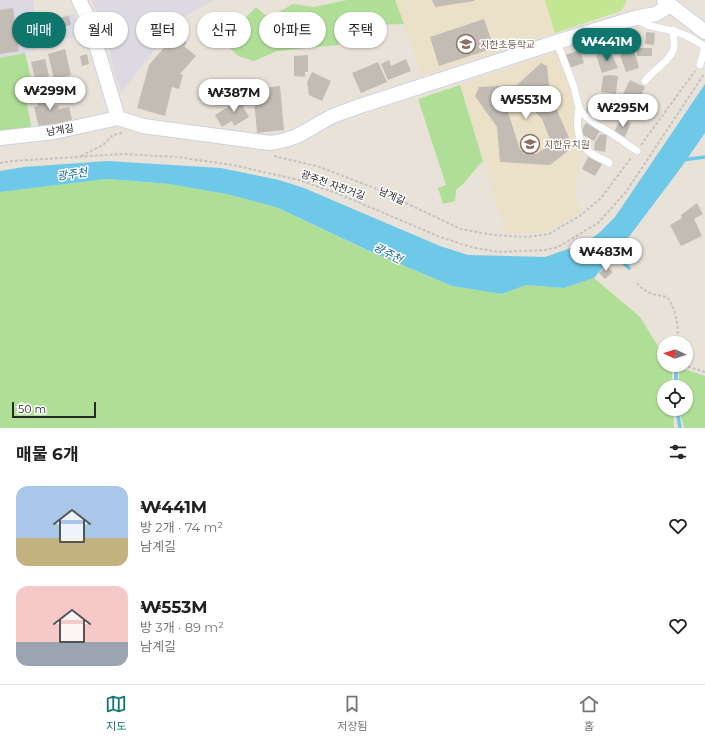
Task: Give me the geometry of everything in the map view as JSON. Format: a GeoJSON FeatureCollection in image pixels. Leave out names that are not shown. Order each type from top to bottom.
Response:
{"type":"FeatureCollection","features":[{"type":"Feature","properties":{"kind":"street"},"geometry":{"type":"LineString","coordinates":[[79,0],[88,18],[123,124]]}},
{"type":"Feature","properties":{"kind":"street","name":"남계길"},"geometry":{"type":"LineString","coordinates":[[0,138],[123,124],[270,144],[301,136],[328,118],[357,107],[556,42],[635,18],[656,14],[667,3],[705,32]]}},
{"type":"Feature","properties":{"kind":"lane"},"geometry":{"type":"LineString","coordinates":[[635,18],[644,25],[673,30],[691,36],[704,46],[700,65]]}},
{"type":"Feature","properties":{"kind":"lane"},"geometry":{"type":"LineString","coordinates":[[645,81],[650,73],[669,56],[674,47],[673,30]]}},
{"type":"Feature","properties":{"kind":"lane"},"geometry":{"type":"LineString","coordinates":[[556,42],[574,87],[579,108],[577,119],[579,133],[587,150],[610,163]]}},
{"type":"Feature","properties":{"kind":"lane"},"geometry":{"type":"LineString","coordinates":[[579,108],[593,122],[636,151]]}},
{"type":"Feature","properties":{"kind":"path","name":"남계길"},"geometry":{"type":"LineString","coordinates":[[267,154],[320,167],[374,188],[461,228],[493,235],[527,237],[549,234],[581,215],[601,198],[681,88],[700,65]]}},
{"type":"Feature","properties":{"kind":"path","name":"광주천 자전거길"},"geometry":{"type":"LineString","coordinates":[[0,164],[80,156],[138,155],[177,157],[233,165],[299,180],[339,194],[440,237],[471,247],[498,252],[545,250],[558,247],[598,223],[626,192],[705,73]]}},
{"type":"Feature","properties":{"kind":"path","name":"광주천 자전거길"},"geometry":{"type":"LineString","coordinates":[[80,156],[103,144],[123,124]]}},
{"type":"Feature","properties":{"kind":"path"},"geometry":{"type":"LineString","coordinates":[[637,283],[641,289],[667,297],[673,306],[678,336]]}},
{"type":"Feature","properties":{"kind":"path"},"geometry":{"type":"LineString","coordinates":[[693,368],[705,372]]}},
{"type":"Feature","properties":{"kind":"shaded area"},"geometry":{"type":"Polygon","coordinates":[[[0,0],[33,0],[35,12],[12,12],[12,48],[40,48],[0,58],[0,0]]]}},
{"type":"Feature","properties":{"kind":"shaded area"},"geometry":{"type":"Polygon","coordinates":[[[92,0],[213,0],[189,14],[189,12],[136,12],[136,48],[156,48],[122,92],[115,75],[109,48],[128,48],[128,12],[98,12],[92,0]]]}},
{"type":"Feature","properties":{"kind":"shaded area","name":"지한초등학교"},"geometry":{"type":"Polygon","coordinates":[[[395,0],[627,0],[621,11],[422,76],[395,0]]]}},
{"type":"Feature","properties":{"kind":"shaded area"},"geometry":{"type":"Polygon","coordinates":[[[74,14],[74,37],[66,40],[66,16],[74,14]]]}},
{"type":"Feature","properties":{"kind":"shaded area","name":"지한유치원"},"geometry":{"type":"Polygon","coordinates":[[[554,53],[558,55],[571,91],[575,116],[585,149],[579,164],[575,196],[581,212],[549,232],[528,234],[506,233],[460,85],[554,53]]]}},
{"type":"Feature","properties":{"kind":"green space"},"geometry":{"type":"Polygon","coordinates":[[[347,0],[395,0],[404,24],[387,24],[387,12],[334,12],[334,45],[326,46],[326,12],[279,12],[293,4],[314,7],[347,0]]]}},
{"type":"Feature","properties":{"kind":"green space"},"geometry":{"type":"Polygon","coordinates":[[[545,0],[627,0],[621,11],[555,33],[545,0]]]}},
{"type":"Feature","properties":{"kind":"green space"},"geometry":{"type":"Polygon","coordinates":[[[256,7],[262,12],[259,12],[259,48],[308,48],[277,51],[254,61],[238,56],[230,48],[251,48],[251,12],[256,7]]]}},
{"type":"Feature","properties":{"kind":"green space"},"geometry":{"type":"Polygon","coordinates":[[[25,53],[32,82],[25,93],[32,131],[0,133],[0,58],[25,53]]]}},
{"type":"Feature","properties":{"kind":"green space"},"geometry":{"type":"Polygon","coordinates":[[[460,85],[483,161],[456,190],[455,201],[443,204],[438,188],[446,185],[418,99],[460,85]]]}},
{"type":"Feature","properties":{"kind":"green space"},"geometry":{"type":"Polygon","coordinates":[[[107,179],[169,184],[226,194],[276,207],[364,249],[452,286],[502,294],[526,285],[564,288],[594,278],[640,317],[657,345],[657,372],[672,372],[672,380],[657,380],[657,416],[673,416],[674,428],[0,428],[0,192],[107,179]]]}},
{"type":"Feature","properties":{"kind":"green space"},"geometry":{"type":"Polygon","coordinates":[[[679,372],[693,372],[705,376],[705,428],[684,428],[681,416],[693,416],[693,380],[679,380],[679,372]]]}},
{"type":"Feature","properties":{"kind":"water","name":"광주천"},"geometry":{"type":"Polygon","coordinates":[[[705,84],[705,133],[625,242],[594,278],[564,288],[526,285],[502,294],[452,286],[367,250],[276,207],[226,194],[169,184],[107,179],[0,192],[0,171],[24,167],[107,161],[221,168],[279,180],[304,188],[440,246],[468,255],[545,257],[585,243],[599,233],[615,217],[705,84]]]}},
{"type":"Feature","properties":{"kind":"building"},"geometry":{"type":"Polygon","coordinates":[[[432,0],[474,0],[474,1],[435,7],[432,0]]]}},
{"type":"Feature","properties":{"kind":"building"},"geometry":{"type":"Polygon","coordinates":[[[13,8],[12,48],[19,48],[19,51],[0,54],[0,10],[13,8]]]}},
{"type":"Feature","properties":{"kind":"building"},"geometry":{"type":"Polygon","coordinates":[[[69,16],[71,25],[66,26],[66,17],[69,16]]]}},
{"type":"Feature","properties":{"kind":"building"},"geometry":{"type":"Polygon","coordinates":[[[484,19],[494,48],[439,66],[430,37],[484,19]]]}},
{"type":"Feature","properties":{"kind":"building"},"geometry":{"type":"Polygon","coordinates":[[[629,32],[632,46],[623,48],[619,35],[629,32]]]}},
{"type":"Feature","properties":{"kind":"building"},"geometry":{"type":"Polygon","coordinates":[[[646,32],[655,33],[654,45],[645,44],[646,32]]]}},
{"type":"Feature","properties":{"kind":"building"},"geometry":{"type":"Polygon","coordinates":[[[164,48],[186,48],[196,56],[180,74],[183,75],[179,89],[172,87],[165,116],[137,108],[149,65],[164,48]]]}},
{"type":"Feature","properties":{"kind":"building"},"geometry":{"type":"Polygon","coordinates":[[[637,48],[652,48],[652,56],[637,56],[637,48]]]}},
{"type":"Feature","properties":{"kind":"building"},"geometry":{"type":"Polygon","coordinates":[[[65,49],[71,75],[54,79],[48,54],[65,49]]]}},
{"type":"Feature","properties":{"kind":"building"},"geometry":{"type":"Polygon","coordinates":[[[580,50],[584,63],[569,68],[565,55],[580,50]]]}},
{"type":"Feature","properties":{"kind":"building"},"geometry":{"type":"Polygon","coordinates":[[[610,50],[618,68],[602,73],[596,55],[610,50]]]}},
{"type":"Feature","properties":{"kind":"building"},"geometry":{"type":"Polygon","coordinates":[[[634,50],[639,68],[626,72],[620,55],[634,50]]]}},
{"type":"Feature","properties":{"kind":"building"},"geometry":{"type":"Polygon","coordinates":[[[87,54],[89,64],[82,66],[80,56],[87,54]]]}},
{"type":"Feature","properties":{"kind":"building"},"geometry":{"type":"Polygon","coordinates":[[[308,55],[308,72],[305,72],[305,77],[294,76],[294,56],[308,55]]]}},
{"type":"Feature","properties":{"kind":"building"},"geometry":{"type":"Polygon","coordinates":[[[45,59],[49,76],[35,79],[31,62],[45,59]]]}},
{"type":"Feature","properties":{"kind":"building"},"geometry":{"type":"Polygon","coordinates":[[[406,59],[411,71],[388,80],[381,64],[389,60],[391,66],[406,59]]]}},
{"type":"Feature","properties":{"kind":"building"},"geometry":{"type":"Polygon","coordinates":[[[378,62],[387,82],[361,93],[352,73],[378,62]]]}},
{"type":"Feature","properties":{"kind":"building"},"geometry":{"type":"Polygon","coordinates":[[[541,63],[547,66],[550,94],[573,147],[550,165],[500,162],[497,127],[475,96],[479,87],[517,85],[541,63]],[[515,105],[507,109],[520,150],[536,154],[545,148],[550,139],[542,119],[535,111],[525,105],[515,105]]]}},
{"type":"Feature","properties":{"kind":"building"},"geometry":{"type":"Polygon","coordinates":[[[312,72],[331,81],[322,101],[309,95],[307,82],[312,72]]]}},
{"type":"Feature","properties":{"kind":"building"},"geometry":{"type":"Polygon","coordinates":[[[603,76],[618,76],[616,94],[601,92],[603,76]]]}},
{"type":"Feature","properties":{"kind":"building"},"geometry":{"type":"Polygon","coordinates":[[[630,80],[645,87],[634,111],[618,104],[630,80]]]}},
{"type":"Feature","properties":{"kind":"building"},"geometry":{"type":"Polygon","coordinates":[[[280,86],[284,130],[257,133],[253,89],[280,86]]]}},
{"type":"Feature","properties":{"kind":"building"},"geometry":{"type":"Polygon","coordinates":[[[49,91],[53,106],[58,105],[59,109],[69,107],[72,120],[39,128],[34,107],[38,106],[35,94],[49,91]]]}},
{"type":"Feature","properties":{"kind":"building"},"geometry":{"type":"Polygon","coordinates":[[[245,94],[250,103],[243,107],[249,117],[234,126],[232,121],[222,127],[215,115],[239,100],[238,98],[245,94]]]}},
{"type":"Feature","properties":{"kind":"building"},"geometry":{"type":"Polygon","coordinates":[[[600,94],[608,94],[615,100],[598,120],[586,110],[600,94]]]}},
{"type":"Feature","properties":{"kind":"building"},"geometry":{"type":"Polygon","coordinates":[[[621,118],[631,123],[625,137],[614,132],[621,118]]]}},
{"type":"Feature","properties":{"kind":"building"},"geometry":{"type":"Polygon","coordinates":[[[586,123],[600,131],[594,141],[580,133],[586,123]]]}},
{"type":"Feature","properties":{"kind":"building"},"geometry":{"type":"Polygon","coordinates":[[[600,134],[607,135],[605,152],[594,150],[595,142],[600,134]]]}},
{"type":"Feature","properties":{"kind":"building"},"geometry":{"type":"Polygon","coordinates":[[[588,157],[602,164],[595,176],[582,169],[588,157]]]}},
{"type":"Feature","properties":{"kind":"building"},"geometry":{"type":"Polygon","coordinates":[[[697,203],[703,214],[694,219],[702,236],[681,246],[670,225],[682,218],[681,215],[697,203]]]}},
{"type":"Feature","properties":{"kind":"building"},"geometry":{"type":"Polygon","coordinates":[[[606,266],[613,272],[605,279],[599,273],[606,266]]]}},
{"type":"Feature","properties":{"kind":"waterway"},"geometry":{"type":"LineString","coordinates":[[682,160],[705,157]]}},
{"type":"Feature","properties":{"kind":"waterway"},"geometry":{"type":"LineString","coordinates":[[611,251],[629,268]]}},
{"type":"Feature","properties":{"kind":"waterway"},"geometry":{"type":"LineString","coordinates":[[676,372],[676,380]]}},
{"type":"Feature","properties":{"kind":"waterway"},"geometry":{"type":"LineString","coordinates":[[678,416],[680,428]]}},
{"type":"Feature","properties":{"kind":"place","name":"지한초등학교"},"geometry":{"type":"Point","coordinates":[466,44]}},
{"type":"Feature","properties":{"kind":"place","name":"지한유치원"},"geometry":{"type":"Point","coordinates":[530,144]}}]}
